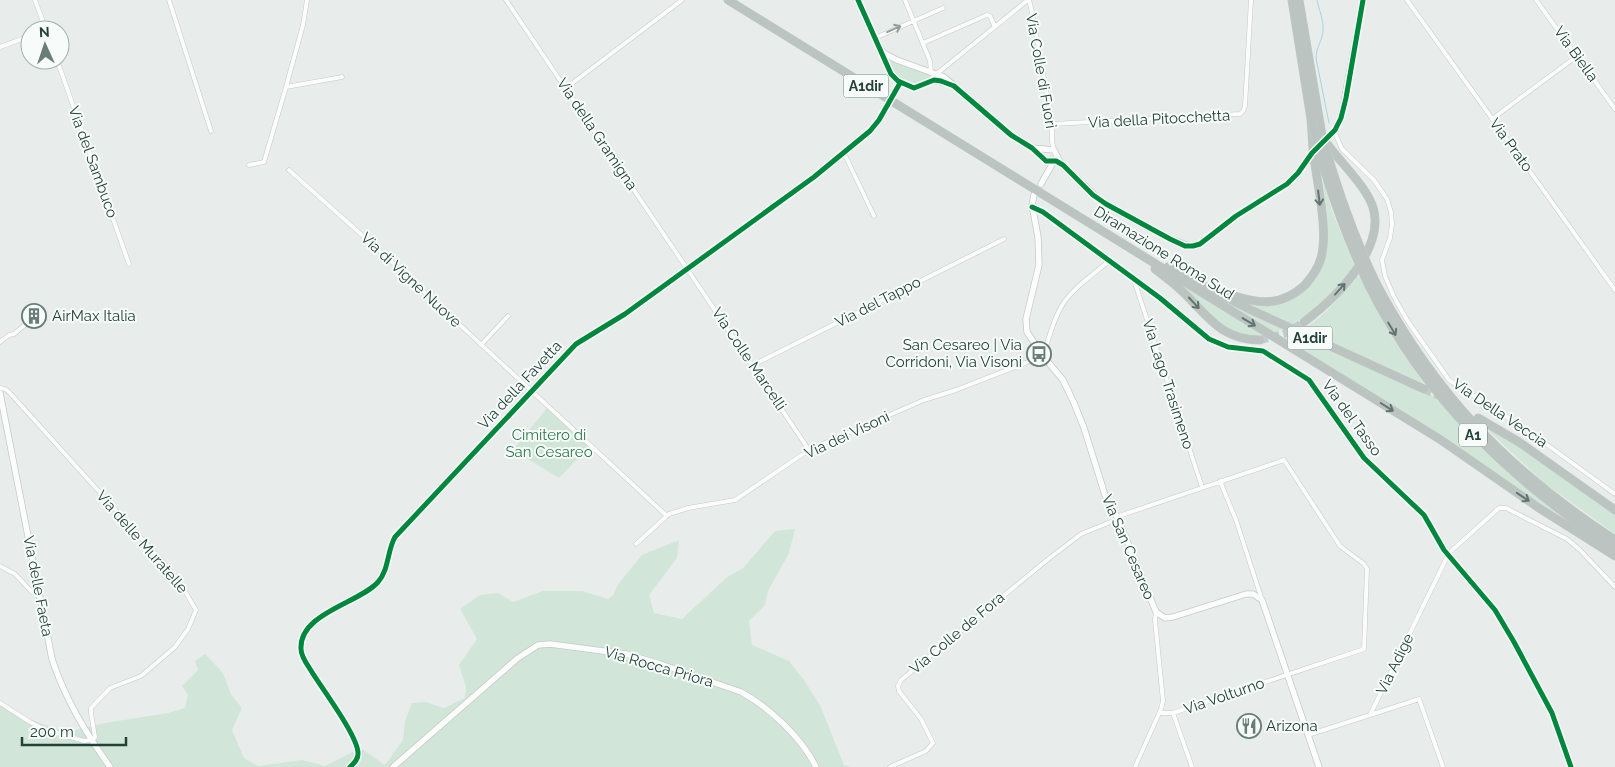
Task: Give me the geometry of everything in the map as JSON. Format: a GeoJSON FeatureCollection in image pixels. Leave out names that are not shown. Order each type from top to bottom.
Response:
{"type":"FeatureCollection","features":[{"type":"Feature","properties":{"kind":"highway","name":"Diramazione Roma Sud"},"geometry":{"type":"LineString","coordinates":[[728,0],[1441,440],[1615,556]]}},
{"type":"Feature","properties":{"kind":"highway","name":"Diramazione Roma Sud"},"geometry":{"type":"LineString","coordinates":[[737,0],[1197,283]]}},
{"type":"Feature","properties":{"kind":"highway","name":"A1"},"geometry":{"type":"LineString","coordinates":[[1292,0],[1322,135],[1343,204],[1381,311],[1415,364],[1467,428],[1523,481],[1615,549]]}},
{"type":"Feature","properties":{"kind":"highway","name":"A1"},"geometry":{"type":"LineString","coordinates":[[1299,0],[1301,39],[1311,119],[1320,155],[1352,249],[1372,284],[1425,365],[1457,406],[1482,433],[1508,459],[1538,484],[1582,518],[1615,540]]}},
{"type":"Feature","properties":{"kind":"highway"},"geometry":{"type":"LineString","coordinates":[[1197,283],[1239,298],[1263,302],[1285,299],[1305,285],[1319,265],[1323,240],[1311,119]]}},
{"type":"Feature","properties":{"kind":"highway"},"geometry":{"type":"LineString","coordinates":[[1304,322],[1327,302],[1350,277],[1363,258],[1374,234],[1375,218],[1371,202],[1322,135]]}},
{"type":"Feature","properties":{"kind":"highway"},"geometry":{"type":"LineString","coordinates":[[1133,250],[1180,289],[1220,329],[1239,338],[1260,340]]}},
{"type":"Feature","properties":{"kind":"highway","name":"A1dir"},"geometry":{"type":"LineString","coordinates":[[1197,283],[1281,324],[1424,389]]}},
{"type":"Feature","properties":{"kind":"highway"},"geometry":{"type":"LineString","coordinates":[[1478,418],[1519,442],[1615,510]]}},
{"type":"Feature","properties":{"kind":"street"},"geometry":{"type":"LineString","coordinates":[[35,0],[42,20]]}},
{"type":"Feature","properties":{"kind":"street"},"geometry":{"type":"LineString","coordinates":[[169,0],[211,131]]}},
{"type":"Feature","properties":{"kind":"street"},"geometry":{"type":"LineString","coordinates":[[249,165],[264,162],[306,12],[307,0]]}},
{"type":"Feature","properties":{"kind":"street","name":"Via della Gramigna"},"geometry":{"type":"LineString","coordinates":[[506,0],[689,268]]}},
{"type":"Feature","properties":{"kind":"street"},"geometry":{"type":"LineString","coordinates":[[566,88],[682,0]]}},
{"type":"Feature","properties":{"kind":"street"},"geometry":{"type":"LineString","coordinates":[[858,0],[892,75],[899,86],[915,88],[929,81],[947,81]]}},
{"type":"Feature","properties":{"kind":"street"},"geometry":{"type":"LineString","coordinates":[[905,0],[935,73]]}},
{"type":"Feature","properties":{"kind":"street"},"geometry":{"type":"LineString","coordinates":[[929,81],[935,73],[946,67],[1028,0]]}},
{"type":"Feature","properties":{"kind":"street","name":"Via Colle di Fuori"},"geometry":{"type":"LineString","coordinates":[[1028,0],[1033,16],[1052,124],[1050,150]]}},
{"type":"Feature","properties":{"kind":"street","name":"Via della Pitocchetta"},"geometry":{"type":"LineString","coordinates":[[1052,124],[1240,114],[1244,108],[1251,0]]}},
{"type":"Feature","properties":{"kind":"street"},"geometry":{"type":"LineString","coordinates":[[1050,150],[1058,162],[1093,195],[1109,206],[1185,246],[1200,244],[1236,216],[1287,184],[1334,131],[1341,118],[1346,98],[1363,0]]}},
{"type":"Feature","properties":{"kind":"street","name":"Via Prato"},"geometry":{"type":"LineString","coordinates":[[1407,0],[1615,290]]}},
{"type":"Feature","properties":{"kind":"street","name":"Via Biella"},"geometry":{"type":"LineString","coordinates":[[1536,0],[1615,109]]}},
{"type":"Feature","properties":{"kind":"street"},"geometry":{"type":"LineString","coordinates":[[875,38],[943,8]]}},
{"type":"Feature","properties":{"kind":"street"},"geometry":{"type":"LineString","coordinates":[[923,43],[988,15],[995,26]]}},
{"type":"Feature","properties":{"kind":"street"},"geometry":{"type":"LineString","coordinates":[[0,47],[20,40]]}},
{"type":"Feature","properties":{"kind":"street"},"geometry":{"type":"LineString","coordinates":[[880,49],[897,60],[935,73],[954,86],[1008,134],[1032,148],[1045,160],[1055,159]]}},
{"type":"Feature","properties":{"kind":"street"},"geometry":{"type":"LineString","coordinates":[[1492,119],[1577,56]]}},
{"type":"Feature","properties":{"kind":"street"},"geometry":{"type":"LineString","coordinates":[[885,60],[897,60]]}},
{"type":"Feature","properties":{"kind":"street"},"geometry":{"type":"LineString","coordinates":[[946,67],[947,81]]}},
{"type":"Feature","properties":{"kind":"street","name":"Via del Sambuco"},"geometry":{"type":"LineString","coordinates":[[61,70],[129,264]]}},
{"type":"Feature","properties":{"kind":"street"},"geometry":{"type":"LineString","coordinates":[[286,87],[342,77]]}},
{"type":"Feature","properties":{"kind":"street","name":"Via della Favetta"},"geometry":{"type":"LineString","coordinates":[[350,767],[356,762],[358,755],[356,744],[303,658],[300,647],[302,639],[310,627],[324,614],[377,584],[384,572],[395,537],[577,343],[620,318],[809,181],[870,131],[899,86]]}},
{"type":"Feature","properties":{"kind":"street","name":"Via Della Veccia"},"geometry":{"type":"LineString","coordinates":[[1334,131],[1343,151],[1375,182],[1387,199],[1392,224],[1390,238],[1382,258],[1384,276],[1424,346],[1450,380],[1521,426],[1615,494]]}},
{"type":"Feature","properties":{"kind":"street"},"geometry":{"type":"LineString","coordinates":[[1032,148],[1050,150]]}},
{"type":"Feature","properties":{"kind":"street"},"geometry":{"type":"LineString","coordinates":[[1048,171],[1044,154],[1050,150]]}},
{"type":"Feature","properties":{"kind":"street"},"geometry":{"type":"LineString","coordinates":[[844,153],[874,216]]}},
{"type":"Feature","properties":{"kind":"street"},"geometry":{"type":"LineString","coordinates":[[1041,184],[1055,159]]}},
{"type":"Feature","properties":{"kind":"street","name":"Via di Vigne Nuove"},"geometry":{"type":"LineString","coordinates":[[289,170],[375,246],[667,516]]}},
{"type":"Feature","properties":{"kind":"street"},"geometry":{"type":"LineString","coordinates":[[1034,195],[1032,208],[1038,237],[1039,268],[1026,325],[1029,335],[1042,356]]}},
{"type":"Feature","properties":{"kind":"street","name":"Via del Tasso"},"geometry":{"type":"LineString","coordinates":[[1032,208],[1043,212],[1160,298],[1209,339],[1230,347],[1255,349],[1265,352],[1308,379],[1366,461],[1424,515],[1448,555],[1490,602],[1510,634],[1555,719],[1571,767]]}},
{"type":"Feature","properties":{"kind":"street","name":"Via del Tappo"},"geometry":{"type":"LineString","coordinates":[[753,365],[1004,239]]}},
{"type":"Feature","properties":{"kind":"street"},"geometry":{"type":"LineString","coordinates":[[1042,356],[1058,313],[1064,303],[1078,287],[1109,261]]}},
{"type":"Feature","properties":{"kind":"street","name":"Via Colle Marcelli"},"geometry":{"type":"LineString","coordinates":[[689,268],[809,450]]}},
{"type":"Feature","properties":{"kind":"street","name":"Via Lago Trasimeno"},"geometry":{"type":"LineString","coordinates":[[1134,280],[1202,487]]}},
{"type":"Feature","properties":{"kind":"street"},"geometry":{"type":"LineString","coordinates":[[481,345],[508,316]]}},
{"type":"Feature","properties":{"kind":"street"},"geometry":{"type":"LineString","coordinates":[[0,342],[9,335],[14,334],[33,318]]}},
{"type":"Feature","properties":{"kind":"street","name":"Via dei Visoni"},"geometry":{"type":"LineString","coordinates":[[636,544],[667,516],[688,508],[735,500],[809,450],[924,400],[956,390],[1042,356]]}},
{"type":"Feature","properties":{"kind":"street","name":"Via San Cesareo"},"geometry":{"type":"LineString","coordinates":[[1042,356],[1063,380],[1074,404],[1084,428],[1105,495],[1117,518],[1156,612],[1165,618],[1173,617],[1246,594],[1253,594],[1262,600]]}},
{"type":"Feature","properties":{"kind":"street","name":"Via delle Muratelle"},"geometry":{"type":"LineString","coordinates":[[0,388],[9,392],[170,570],[196,610],[193,620],[175,647],[141,676],[110,688],[92,708],[91,714],[95,737],[92,741]]}},
{"type":"Feature","properties":{"kind":"street","name":"Via delle Faeta"},"geometry":{"type":"LineString","coordinates":[[0,393],[52,659],[60,683],[76,716],[110,767]]}},
{"type":"Feature","properties":{"kind":"street","name":"Via Volturno"},"geometry":{"type":"LineString","coordinates":[[1160,712],[1173,713],[1364,649],[1367,569],[1364,564],[1340,546],[1284,460],[1220,481]]}},
{"type":"Feature","properties":{"kind":"street"},"geometry":{"type":"LineString","coordinates":[[1117,518],[1220,481],[1236,520],[1320,767]]}},
{"type":"Feature","properties":{"kind":"street","name":"Via Adige"},"geometry":{"type":"LineString","coordinates":[[1370,715],[1448,555],[1453,548],[1499,508],[1503,507],[1565,538],[1580,550],[1615,587]]}},
{"type":"Feature","properties":{"kind":"street","name":"Via Colle de Fora"},"geometry":{"type":"LineString","coordinates":[[890,767],[926,751],[932,743],[921,718],[899,691],[898,686],[901,680],[1074,539],[1117,518]]}},
{"type":"Feature","properties":{"kind":"street"},"geometry":{"type":"LineString","coordinates":[[0,566],[15,574],[30,590],[39,596]]}},
{"type":"Feature","properties":{"kind":"street"},"geometry":{"type":"LineString","coordinates":[[1135,767],[1160,712],[1163,696],[1155,620],[1156,612]]}},
{"type":"Feature","properties":{"kind":"street","name":"Via Rocca Priora"},"geometry":{"type":"LineString","coordinates":[[393,767],[518,658],[538,645],[550,644],[626,654],[750,696],[790,730],[811,755],[816,767]]}},
{"type":"Feature","properties":{"kind":"street"},"geometry":{"type":"LineString","coordinates":[[1308,735],[1419,699],[1443,767]]}},
{"type":"Feature","properties":{"kind":"street"},"geometry":{"type":"LineString","coordinates":[[0,703],[44,730],[84,741],[92,741]]}},
{"type":"Feature","properties":{"kind":"street"},"geometry":{"type":"LineString","coordinates":[[1173,713],[1192,767]]}},
{"type":"Feature","properties":{"kind":"green space"},"geometry":{"type":"Polygon","coordinates":[[[887,61],[896,62],[929,74],[930,78],[911,86],[894,75],[887,61]]]}},
{"type":"Feature","properties":{"kind":"green space"},"geometry":{"type":"Polygon","coordinates":[[[1321,170],[1332,211],[1355,267],[1318,306],[1292,324],[1246,302],[1291,299],[1305,290],[1316,278],[1327,250],[1328,234],[1321,170]]]}},
{"type":"Feature","properties":{"kind":"green space"},"geometry":{"type":"Polygon","coordinates":[[[1358,274],[1391,336],[1424,384],[1303,329],[1326,311],[1358,274]]]}},
{"type":"Feature","properties":{"kind":"green space"},"geometry":{"type":"Polygon","coordinates":[[[1179,275],[1283,329],[1275,333],[1179,275]]]}},
{"type":"Feature","properties":{"kind":"green space"},"geometry":{"type":"Polygon","coordinates":[[[1181,284],[1266,336],[1242,336],[1227,330],[1205,312],[1181,284]]]}},
{"type":"Feature","properties":{"kind":"green space"},"geometry":{"type":"Polygon","coordinates":[[[1296,334],[1436,397],[1479,446],[1510,475],[1561,517],[1447,441],[1284,339],[1296,334]]]}},
{"type":"Feature","properties":{"kind":"green space","name":"Cimitero di San Cesareo"},"geometry":{"type":"Polygon","coordinates":[[[547,408],[589,447],[559,478],[513,450],[547,408]]]}},
{"type":"Feature","properties":{"kind":"green space"},"geometry":{"type":"Polygon","coordinates":[[[1475,418],[1494,429],[1615,514],[1615,534],[1543,482],[1475,418]]]}},
{"type":"Feature","properties":{"kind":"green space"},"geometry":{"type":"Polygon","coordinates":[[[795,529],[789,553],[768,591],[765,605],[749,621],[752,645],[789,661],[820,705],[844,765],[851,767],[0,767],[0,703],[19,716],[67,732],[105,723],[168,713],[185,708],[188,695],[182,686],[198,670],[195,661],[205,654],[223,673],[231,694],[242,708],[232,730],[244,758],[258,766],[302,760],[325,766],[361,748],[385,765],[403,740],[405,721],[412,703],[426,702],[444,708],[465,698],[466,687],[459,665],[477,639],[460,609],[480,595],[498,593],[513,602],[543,591],[582,591],[608,599],[613,595],[619,583],[642,555],[679,540],[677,558],[649,595],[654,613],[682,619],[726,578],[743,568],[775,531],[795,529]]]}},
{"type":"Feature","properties":{"kind":"waterway"},"geometry":{"type":"LineString","coordinates":[[1317,0],[1323,27],[1316,58],[1329,123]]}},
{"type":"Feature","properties":{"kind":"tunnel"},"geometry":{"type":"LineString","coordinates":[[1260,340],[1284,334],[1304,322]]}},
{"type":"Feature","properties":{"kind":"tunnel"},"geometry":{"type":"LineString","coordinates":[[1424,389],[1442,397]]}},
{"type":"Feature","properties":{"kind":"cycle path"},"geometry":{"type":"LineString","coordinates":[[858,0],[891,74],[898,81],[914,88],[934,80],[954,86],[1011,135],[1032,148],[1046,161],[1056,161],[1063,165],[1093,195],[1106,204],[1185,246],[1200,244],[1236,216],[1287,184],[1298,173],[1312,153],[1335,130],[1341,118],[1346,98],[1363,0]]}},
{"type":"Feature","properties":{"kind":"cycle path"},"geometry":{"type":"LineString","coordinates":[[350,767],[357,760],[357,746],[338,711],[302,654],[303,637],[310,626],[378,582],[384,572],[395,537],[576,344],[625,314],[814,177],[870,131],[879,120],[900,83]]}},
{"type":"Feature","properties":{"kind":"cycle path"},"geometry":{"type":"LineString","coordinates":[[1032,207],[1043,212],[1160,298],[1209,339],[1228,347],[1263,351],[1309,380],[1364,458],[1424,515],[1444,550],[1495,610],[1552,713],[1571,767]]}},
{"type":"Feature","properties":{"kind":"place","name":"AirMax Italia"},"geometry":{"type":"Point","coordinates":[34,316]}},
{"type":"Feature","properties":{"kind":"place","name":"San Cesareo | Via Corridoni, Via Visoni"},"geometry":{"type":"Point","coordinates":[1039,354]}},
{"type":"Feature","properties":{"kind":"place","name":"Arizona"},"geometry":{"type":"Point","coordinates":[1249,726]}}]}
